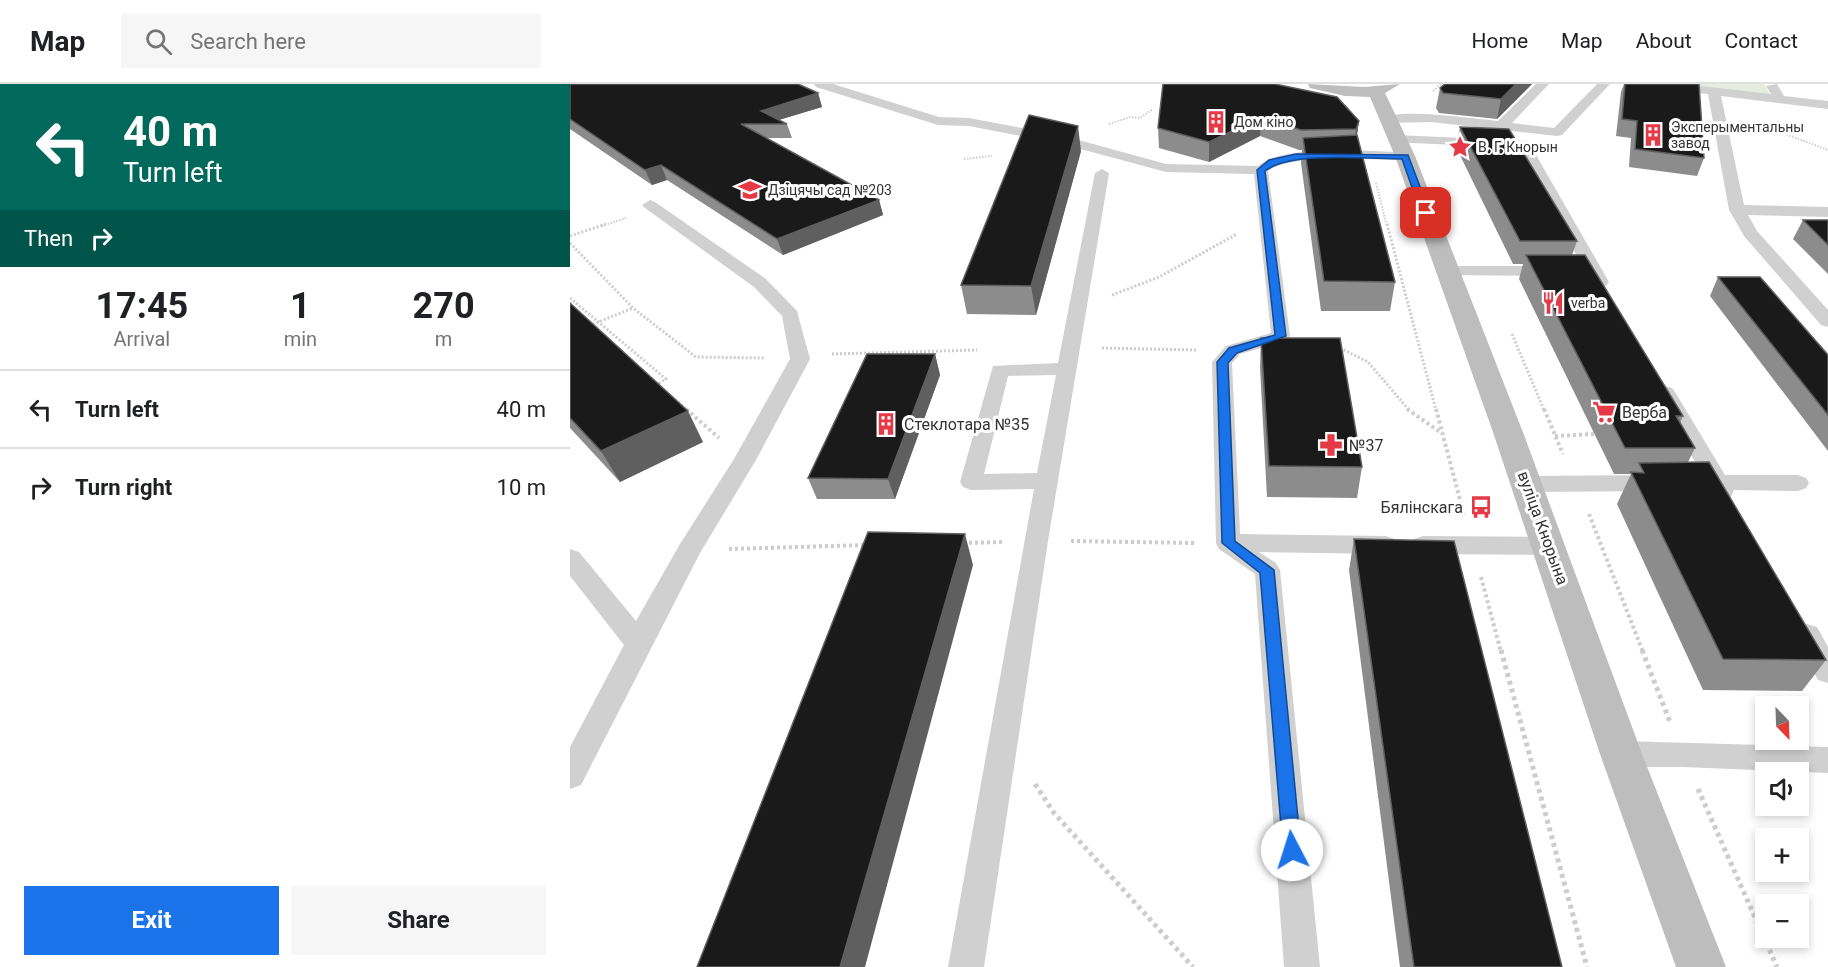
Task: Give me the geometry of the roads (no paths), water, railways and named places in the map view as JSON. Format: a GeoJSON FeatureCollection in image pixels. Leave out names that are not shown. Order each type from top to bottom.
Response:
{"type":"FeatureCollection","features":[{"type":"Feature","properties":{"kind":"main road"},"geometry":{"type":"LineString","coordinates":[[1316,84],[1351,92],[1384,88]]}},
{"type":"Feature","properties":{"kind":"main road","name":"вуліца Кнорына"},"geometry":{"type":"LineString","coordinates":[[1384,88],[1388,119],[1402,148],[1550,546],[1621,754],[1701,967]]}},
{"type":"Feature","properties":{"kind":"lane"},"geometry":{"type":"LineString","coordinates":[[820,84],[938,121],[969,122],[1064,140],[1166,168],[1261,170],[1272,161],[1296,156],[1368,156],[1402,148],[1523,144],[1611,301]]}},
{"type":"Feature","properties":{"kind":"lane"},"geometry":{"type":"LineString","coordinates":[[1501,126],[1543,84]]}},
{"type":"Feature","properties":{"kind":"lane"},"geometry":{"type":"LineString","coordinates":[[1388,119],[1416,118],[1557,132],[1604,84]]}},
{"type":"Feature","properties":{"kind":"lane"},"geometry":{"type":"LineString","coordinates":[[1650,84],[1828,105]]}},
{"type":"Feature","properties":{"kind":"lane"},"geometry":{"type":"LineString","coordinates":[[1770,84],[1780,99]]}},
{"type":"Feature","properties":{"kind":"lane"},"geometry":{"type":"LineString","coordinates":[[1714,93],[1737,210],[1750,233],[1828,321]]}},
{"type":"Feature","properties":{"kind":"lane"},"geometry":{"type":"LineString","coordinates":[[1228,543],[1222,362],[1233,350],[1281,336],[1261,170]]}},
{"type":"Feature","properties":{"kind":"lane"},"geometry":{"type":"LineString","coordinates":[[966,967],[1005,741],[1036,541],[1102,172]]}},
{"type":"Feature","properties":{"kind":"lane"},"geometry":{"type":"LineString","coordinates":[[570,775],[689,550],[745,460],[800,359],[791,315],[760,283],[653,207]]}},
{"type":"Feature","properties":{"kind":"lane"},"geometry":{"type":"LineString","coordinates":[[1737,210],[1828,212]]}},
{"type":"Feature","properties":{"kind":"lane"},"geometry":{"type":"LineString","coordinates":[[1446,271],[1594,271]]}},
{"type":"Feature","properties":{"kind":"lane"},"geometry":{"type":"LineString","coordinates":[[1047,481],[971,482],[1000,370],[1070,358]]}},
{"type":"Feature","properties":{"kind":"lane"},"geometry":{"type":"LineString","coordinates":[[1653,372],[1736,512]]}},
{"type":"Feature","properties":{"kind":"lane"},"geometry":{"type":"LineString","coordinates":[[1527,484],[1798,483]]}},
{"type":"Feature","properties":{"kind":"lane"},"geometry":{"type":"LineString","coordinates":[[1228,543],[1550,546]]}},
{"type":"Feature","properties":{"kind":"lane"},"geometry":{"type":"LineString","coordinates":[[1228,543],[1267,570],[1302,967]]}},
{"type":"Feature","properties":{"kind":"lane"},"geometry":{"type":"LineString","coordinates":[[570,558],[638,643]]}},
{"type":"Feature","properties":{"kind":"lane"},"geometry":{"type":"LineString","coordinates":[[1799,622],[1828,672]]}},
{"type":"Feature","properties":{"kind":"lane"},"geometry":{"type":"LineString","coordinates":[[1621,754],[1828,760]]}},
{"type":"Feature","properties":{"kind":"place","name":"Дом кіно"},"geometry":{"type":"Point","coordinates":[1216,122]}},
{"type":"Feature","properties":{"kind":"place","name":"Эксперыментальны завод"},"geometry":{"type":"Point","coordinates":[1653,135]}},
{"type":"Feature","properties":{"kind":"place","name":"В. Г. Кнорын"},"geometry":{"type":"Point","coordinates":[1460,147]}},
{"type":"Feature","properties":{"kind":"place","name":"Дзіцячы сад №203"},"geometry":{"type":"Point","coordinates":[750,190]}},
{"type":"Feature","properties":{"kind":"place","name":"verba"},"geometry":{"type":"Point","coordinates":[1553,303]}},
{"type":"Feature","properties":{"kind":"place","name":"Верба"},"geometry":{"type":"Point","coordinates":[1604,412]}},
{"type":"Feature","properties":{"kind":"place","name":"Стеклотара №35"},"geometry":{"type":"Point","coordinates":[886,424]}},
{"type":"Feature","properties":{"kind":"place","name":"№37"},"geometry":{"type":"Point","coordinates":[1331,445]}},
{"type":"Feature","properties":{"kind":"place","name":"Бялінскага"},"geometry":{"type":"Point","coordinates":[1481,507]}}]}
